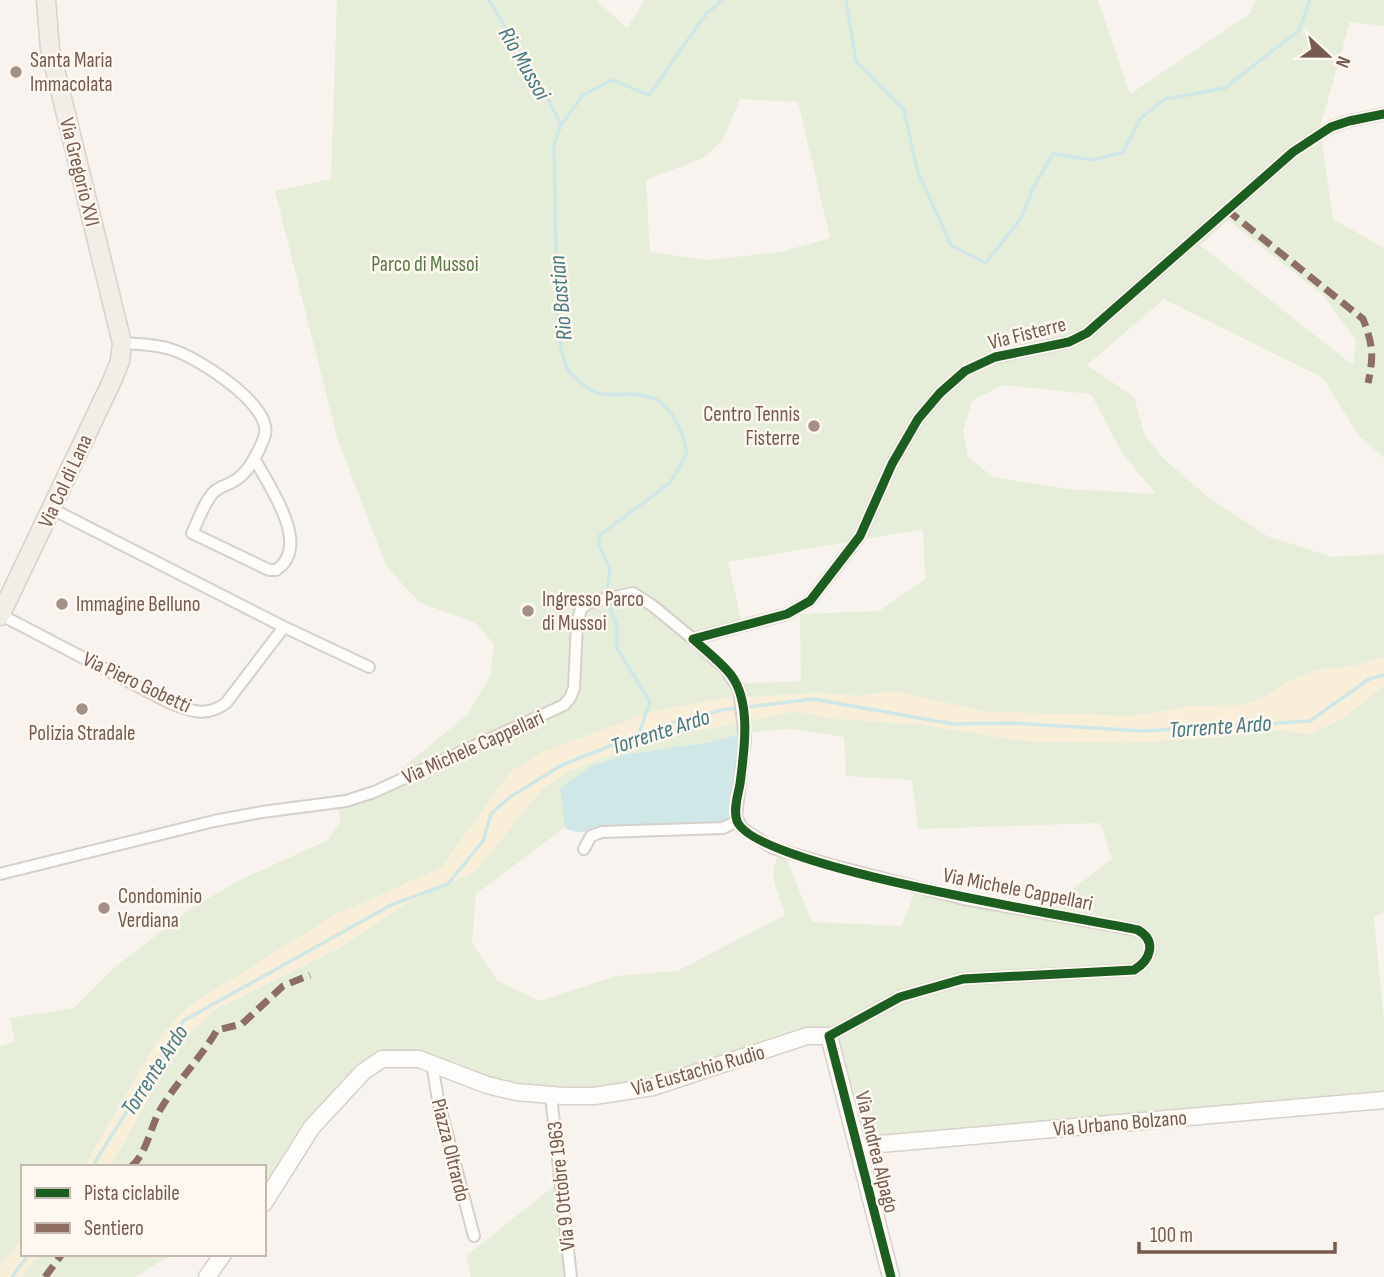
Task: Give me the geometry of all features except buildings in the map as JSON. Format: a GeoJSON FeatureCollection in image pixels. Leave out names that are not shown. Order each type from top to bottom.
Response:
{"type":"FeatureCollection","features":[{"type":"Feature","properties":{"kind":"main road","name":"Via Gregorio XVI"},"geometry":{"type":"LineString","coordinates":[[46,0],[50,49],[122,343]]}},
{"type":"Feature","properties":{"kind":"main road","name":"Via Col di Lana"},"geometry":{"type":"LineString","coordinates":[[0,615],[117,369],[122,343]]}},
{"type":"Feature","properties":{"kind":"street","name":"Via Fisterre"},"geometry":{"type":"LineString","coordinates":[[693,639],[787,614],[810,601],[860,536],[892,464],[918,419],[940,393],[965,371],[995,357],[1069,342],[1087,333],[1293,152],[1331,127],[1384,114]]}},
{"type":"Feature","properties":{"kind":"street"},"geometry":{"type":"LineString","coordinates":[[122,343],[168,348],[187,356],[225,380],[265,420],[265,437],[254,458],[241,476],[214,492],[192,533],[269,570],[276,570],[287,560],[291,537],[286,521],[254,458]]}},
{"type":"Feature","properties":{"kind":"street"},"geometry":{"type":"LineString","coordinates":[[52,509],[284,627],[369,667]]}},
{"type":"Feature","properties":{"kind":"street","name":"Via Michele Cappellari"},"geometry":{"type":"LineString","coordinates":[[0,874],[214,821],[346,801],[374,792],[560,708],[573,693],[578,618],[581,609],[588,603],[629,593],[640,596],[693,639],[726,670],[739,689],[745,730],[736,812],[737,821],[743,829],[773,848],[818,861],[964,898],[1138,930],[1150,941],[1148,957],[1143,965],[1134,970],[963,979],[901,997],[829,1036]]}},
{"type":"Feature","properties":{"kind":"street","name":"Via Piero Gobetti"},"geometry":{"type":"LineString","coordinates":[[0,615],[168,702],[203,712],[215,711],[226,703],[284,627]]}},
{"type":"Feature","properties":{"kind":"street"},"geometry":{"type":"LineString","coordinates":[[584,849],[591,836],[601,832],[723,828],[737,821]]}},
{"type":"Feature","properties":{"kind":"street","name":"Via Eustachio Rudio"},"geometry":{"type":"LineString","coordinates":[[266,1200],[312,1128],[372,1064],[382,1059],[432,1063],[487,1085],[516,1092],[551,1096],[594,1096],[638,1090],[756,1055],[807,1036],[829,1036]]}},
{"type":"Feature","properties":{"kind":"street","name":"Via Andrea Alpago"},"geometry":{"type":"LineString","coordinates":[[829,1036],[891,1277]]}},
{"type":"Feature","properties":{"kind":"street","name":"Piazza Oltrardo"},"geometry":{"type":"LineString","coordinates":[[432,1063],[438,1100],[474,1236]]}},
{"type":"Feature","properties":{"kind":"street","name":"Via 9 Ottobre 1963"},"geometry":{"type":"LineString","coordinates":[[551,1096],[571,1277]]}},
{"type":"Feature","properties":{"kind":"street","name":"Via Urbano Bolzano"},"geometry":{"type":"LineString","coordinates":[[857,1146],[1384,1100]]}},
{"type":"Feature","properties":{"kind":"street"},"geometry":{"type":"LineString","coordinates":[[207,1277],[222,1256]]}},
{"type":"Feature","properties":{"kind":"green space","name":"Parco di Mussoi"},"geometry":{"type":"Polygon","coordinates":[[[337,0],[596,0],[627,28],[645,0],[1098,0],[1130,94],[1251,13],[1255,0],[1384,0],[1384,26],[1350,22],[1320,128],[1333,219],[1384,248],[1384,458],[1358,435],[1323,378],[1164,299],[1087,365],[1134,397],[1145,436],[1164,459],[1208,497],[1267,536],[1332,557],[1384,554],[1384,658],[1349,667],[1318,670],[1286,682],[1266,697],[1243,705],[1193,706],[1135,716],[986,712],[894,691],[857,696],[819,693],[719,699],[651,712],[511,771],[441,868],[331,917],[160,1037],[85,1165],[21,1165],[21,1240],[0,1267],[0,1046],[15,1042],[10,1018],[74,1008],[115,967],[190,909],[240,880],[328,840],[341,821],[335,798],[388,780],[468,714],[490,676],[494,644],[475,623],[419,602],[386,566],[337,438],[275,191],[331,179],[337,0]],[[740,99],[723,140],[703,158],[646,180],[650,252],[707,260],[781,252],[830,238],[798,102],[740,99]],[[1228,220],[1200,245],[1353,365],[1356,340],[1323,295],[1228,220]],[[1003,385],[972,401],[963,431],[968,457],[993,477],[1068,489],[1156,494],[1122,453],[1091,394],[1003,385]],[[923,529],[728,562],[742,623],[684,640],[729,684],[801,681],[800,614],[879,611],[925,579],[923,529]]]}},
{"type":"Feature","properties":{"kind":"green space"},"geometry":{"type":"Polygon","coordinates":[[[1384,686],[1384,912],[1374,917],[1384,1019],[1384,1106],[854,1149],[827,1028],[653,1083],[601,1092],[511,1089],[400,1055],[375,1066],[306,1139],[266,1197],[266,1165],[111,1165],[179,1044],[216,1009],[342,946],[403,905],[476,870],[541,790],[569,771],[627,748],[683,730],[706,729],[796,711],[828,718],[924,725],[1025,741],[1253,734],[1281,730],[1309,734],[1340,720],[1384,686]],[[792,729],[749,732],[709,742],[624,755],[591,766],[564,828],[476,894],[472,943],[498,981],[540,1001],[616,976],[677,971],[785,915],[773,875],[782,848],[812,922],[901,926],[916,890],[982,904],[1053,904],[1112,859],[1100,823],[918,829],[912,780],[846,776],[844,737],[792,729]]]}},
{"type":"Feature","properties":{"kind":"green space"},"geometry":{"type":"Polygon","coordinates":[[[559,1182],[567,1277],[471,1277],[466,1256],[559,1182]]]}},
{"type":"Feature","properties":{"kind":"green space"},"geometry":{"type":"Polygon","coordinates":[[[38,1256],[170,1256],[135,1277],[22,1277],[38,1256]]]}},
{"type":"Feature","properties":{"kind":"sand"},"geometry":{"type":"Polygon","coordinates":[[[1384,658],[1384,686],[1340,720],[1309,734],[1281,730],[1215,738],[1123,743],[1025,741],[924,725],[828,718],[796,711],[706,729],[683,730],[627,748],[569,771],[541,790],[477,870],[403,905],[342,946],[216,1009],[179,1044],[111,1165],[85,1165],[160,1037],[187,1007],[331,917],[441,868],[511,771],[545,751],[651,712],[719,699],[819,693],[857,696],[894,691],[986,712],[1135,716],[1193,706],[1243,705],[1266,697],[1286,682],[1319,670],[1349,667],[1384,658]]]}},
{"type":"Feature","properties":{"kind":"sand"},"geometry":{"type":"Polygon","coordinates":[[[21,1240],[21,1256],[38,1256],[22,1277],[0,1277],[0,1267],[21,1240]]]}},
{"type":"Feature","properties":{"kind":"shaded area"},"geometry":{"type":"Polygon","coordinates":[[[749,732],[735,825],[576,832],[565,828],[560,788],[591,766],[624,755],[709,742],[749,732]]]}},
{"type":"Feature","properties":{"kind":"waterway","name":"Rio Mussoi"},"geometry":{"type":"LineString","coordinates":[[489,0],[545,93],[561,125]]}},
{"type":"Feature","properties":{"kind":"waterway","name":"Rio Bastian"},"geometry":{"type":"LineString","coordinates":[[638,736],[650,702],[617,648],[617,626],[606,598],[610,569],[598,543],[600,535],[670,483],[687,453],[675,420],[658,401],[640,395],[596,392],[573,376],[565,363],[557,316],[554,144],[561,125],[583,95],[612,80],[649,95],[706,14],[722,0]]}},
{"type":"Feature","properties":{"kind":"waterway","name":"Rio Bastian"},"geometry":{"type":"LineString","coordinates":[[846,0],[856,61],[904,110],[917,170],[951,245],[986,263],[1021,218],[1034,186],[1053,154],[1094,160],[1123,152],[1141,118],[1165,99],[1225,88],[1299,30],[1310,0]]}},
{"type":"Feature","properties":{"kind":"waterway","name":"Torrente Ardo"},"geometry":{"type":"LineString","coordinates":[[93,1165],[183,1021],[391,905],[448,884],[483,841],[491,814],[510,797],[562,765],[661,726],[722,710],[813,699],[953,724],[1013,723],[1143,731],[1310,721],[1369,679],[1384,675]]}},
{"type":"Feature","properties":{"kind":"waterway","name":"Torrente Ardo"},"geometry":{"type":"LineString","coordinates":[[12,1277],[28,1256]]}},
{"type":"Feature","properties":{"kind":"marked path"},"geometry":{"type":"LineString","coordinates":[[1227,210],[1363,319],[1372,351],[1368,383]]}},
{"type":"Feature","properties":{"kind":"marked path"},"geometry":{"type":"LineString","coordinates":[[133,1165],[145,1148],[160,1110],[217,1030],[242,1024],[283,986],[310,975]]}},
{"type":"Feature","properties":{"kind":"marked path"},"geometry":{"type":"LineString","coordinates":[[45,1277],[61,1256]]}},
{"type":"Feature","properties":{"kind":"cycle path"},"geometry":{"type":"LineString","coordinates":[[693,639],[787,614],[810,601],[860,536],[892,464],[918,419],[940,393],[965,371],[995,357],[1069,342],[1087,333],[1293,152],[1331,127],[1384,114]]}},
{"type":"Feature","properties":{"kind":"cycle path"},"geometry":{"type":"LineString","coordinates":[[693,639],[718,661],[738,686],[745,728],[736,817],[757,839],[799,856],[856,873],[1138,930],[1144,934],[1150,945],[1148,956],[1134,970],[963,979],[900,997],[829,1036],[891,1277]]}},
{"type":"Feature","properties":{"kind":"place","name":"Santa Maria Immacolata"},"geometry":{"type":"Point","coordinates":[16,72]}},
{"type":"Feature","properties":{"kind":"place","name":"Centro Tennis Fisterre"},"geometry":{"type":"Point","coordinates":[814,426]}},
{"type":"Feature","properties":{"kind":"place","name":"Immagine Belluno"},"geometry":{"type":"Point","coordinates":[62,604]}},
{"type":"Feature","properties":{"kind":"place","name":"Ingresso Parco di Mussoi"},"geometry":{"type":"Point","coordinates":[528,611]}},
{"type":"Feature","properties":{"kind":"place","name":"Polizia Stradale"},"geometry":{"type":"Point","coordinates":[82,709]}},
{"type":"Feature","properties":{"kind":"place","name":"Condominio Verdiana"},"geometry":{"type":"Point","coordinates":[104,908]}}]}
